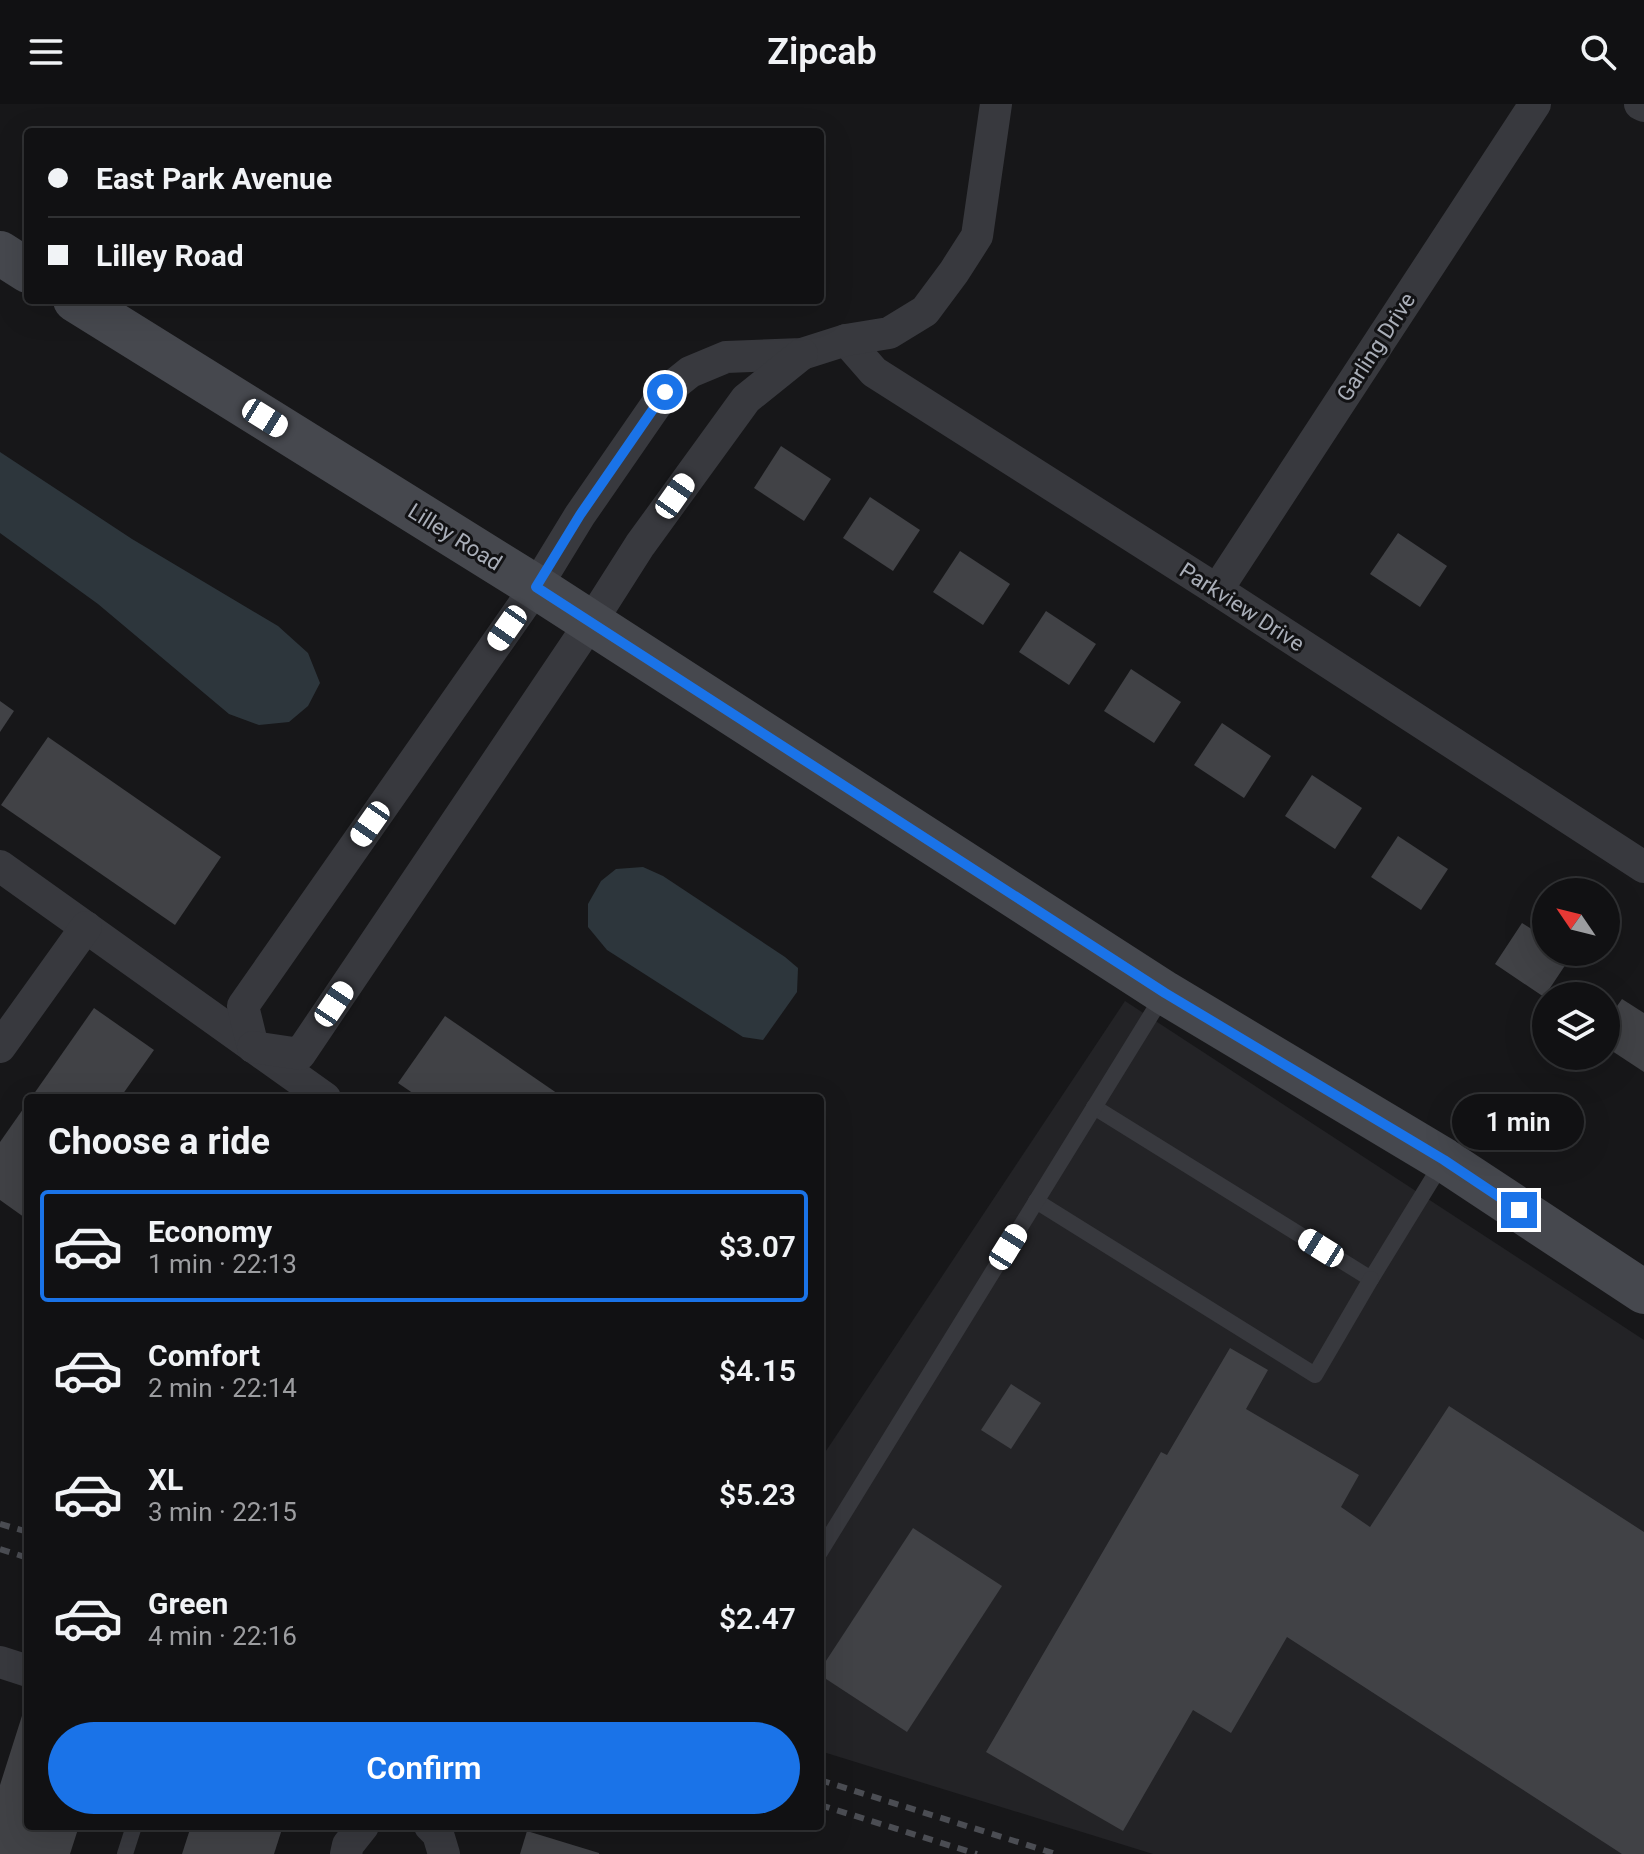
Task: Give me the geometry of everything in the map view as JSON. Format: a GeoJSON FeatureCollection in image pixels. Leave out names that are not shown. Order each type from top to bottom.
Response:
{"type":"FeatureCollection","features":[{"type":"Feature","properties":{"kind":"street"},"geometry":{"type":"LineString","coordinates":[[253,1047],[243,1006],[536,587],[580,515],[665,392],[690,372],[726,357],[802,354],[846,340],[889,333],[925,311],[977,236],[996,104]]}},
{"type":"Feature","properties":{"kind":"street","name":"Garling Drive"},"geometry":{"type":"LineString","coordinates":[[1217,590],[1535,104]]}},
{"type":"Feature","properties":{"kind":"street"},"geometry":{"type":"LineString","coordinates":[[0,253],[24,268]]}},
{"type":"Feature","properties":{"kind":"street","name":"Lilley Road"},"geometry":{"type":"LineString","coordinates":[[81,304],[536,587],[1165,993],[1444,1160],[1644,1292]]}},
{"type":"Feature","properties":{"kind":"street","name":"Parkview Drive"},"geometry":{"type":"LineString","coordinates":[[846,340],[874,372],[1644,867]]}},
{"type":"Feature","properties":{"kind":"street"},"geometry":{"type":"LineString","coordinates":[[253,1047],[300,1054],[640,545],[746,399],[802,354]]}},
{"type":"Feature","properties":{"kind":"street"},"geometry":{"type":"LineString","coordinates":[[0,866],[319,1094]]}},
{"type":"Feature","properties":{"kind":"street"},"geometry":{"type":"LineString","coordinates":[[0,1047],[86,927]]}},
{"type":"Feature","properties":{"kind":"street"},"geometry":{"type":"LineString","coordinates":[[0,1662],[24,1670]]}},
{"type":"Feature","properties":{"kind":"street"},"geometry":{"type":"LineString","coordinates":[[346,1854],[348,1845],[360,1830]]}},
{"type":"Feature","properties":{"kind":"street"},"geometry":{"type":"LineString","coordinates":[[434,1830],[444,1854]]}},
{"type":"Feature","properties":{"kind":"lane"},"geometry":{"type":"LineString","coordinates":[[824,1546],[1165,993]]}},
{"type":"Feature","properties":{"kind":"lane"},"geometry":{"type":"LineString","coordinates":[[1094,1107],[1371,1279]]}},
{"type":"Feature","properties":{"kind":"lane"},"geometry":{"type":"LineString","coordinates":[[1036,1201],[1315,1375],[1444,1160]]}},
{"type":"Feature","properties":{"kind":"lane"},"geometry":{"type":"LineString","coordinates":[[125,1854],[133,1830]]}},
{"type":"Feature","properties":{"kind":"shaded area"},"geometry":{"type":"Polygon","coordinates":[[[0,452],[132,539],[278,626],[308,653],[320,683],[308,706],[289,722],[259,725],[229,714],[98,604],[0,533],[0,452]]]}},
{"type":"Feature","properties":{"kind":"shaded area"},"geometry":{"type":"Polygon","coordinates":[[[643,867],[663,876],[798,968],[797,992],[763,1040],[743,1037],[607,950],[588,927],[588,904],[601,881],[616,869],[643,867]]]}},
{"type":"Feature","properties":{"kind":"shaded area"},"geometry":{"type":"Polygon","coordinates":[[[1125,1001],[1644,1340],[1644,1854],[1153,1854],[824,1752],[824,1454],[1125,1001]]]}},
{"type":"Feature","properties":{"kind":"building"},"geometry":{"type":"Polygon","coordinates":[[[781,446],[831,479],[804,521],[754,488],[781,446]]]}},
{"type":"Feature","properties":{"kind":"building"},"geometry":{"type":"Polygon","coordinates":[[[870,497],[920,530],[893,571],[843,538],[870,497]]]}},
{"type":"Feature","properties":{"kind":"building"},"geometry":{"type":"Polygon","coordinates":[[[1398,533],[1447,566],[1420,607],[1370,574],[1398,533]]]}},
{"type":"Feature","properties":{"kind":"building"},"geometry":{"type":"Polygon","coordinates":[[[960,551],[1010,584],[983,625],[933,592],[960,551]]]}},
{"type":"Feature","properties":{"kind":"building"},"geometry":{"type":"Polygon","coordinates":[[[1046,611],[1096,644],[1069,685],[1019,652],[1046,611]]]}},
{"type":"Feature","properties":{"kind":"building"},"geometry":{"type":"Polygon","coordinates":[[[1131,669],[1181,702],[1154,743],[1104,711],[1131,669]]]}},
{"type":"Feature","properties":{"kind":"building"},"geometry":{"type":"Polygon","coordinates":[[[0,701],[14,711],[0,732],[0,701]]]}},
{"type":"Feature","properties":{"kind":"building"},"geometry":{"type":"Polygon","coordinates":[[[1222,723],[1271,756],[1244,798],[1194,765],[1222,723]]]}},
{"type":"Feature","properties":{"kind":"building"},"geometry":{"type":"Polygon","coordinates":[[[48,737],[221,857],[175,925],[1,805],[48,737]]]}},
{"type":"Feature","properties":{"kind":"building"},"geometry":{"type":"Polygon","coordinates":[[[1312,775],[1362,808],[1335,849],[1285,816],[1312,775]]]}},
{"type":"Feature","properties":{"kind":"building"},"geometry":{"type":"Polygon","coordinates":[[[1398,836],[1448,869],[1421,910],[1371,877],[1398,836]]]}},
{"type":"Feature","properties":{"kind":"building"},"geometry":{"type":"Polygon","coordinates":[[[1522,923],[1532,929],[1532,966],[1565,966],[1554,982],[1532,982],[1532,989],[1495,964],[1522,923]]]}},
{"type":"Feature","properties":{"kind":"building"},"geometry":{"type":"Polygon","coordinates":[[[1622,999],[1644,1013],[1644,1072],[1620,1056],[1622,999]]]}},
{"type":"Feature","properties":{"kind":"building"},"geometry":{"type":"Polygon","coordinates":[[[94,1008],[154,1050],[123,1094],[34,1094],[94,1008]]]}},
{"type":"Feature","properties":{"kind":"building"},"geometry":{"type":"Polygon","coordinates":[[[445,1016],[558,1094],[414,1094],[398,1083],[445,1016]]]}},
{"type":"Feature","properties":{"kind":"building"},"geometry":{"type":"Polygon","coordinates":[[[24,1108],[24,1217],[0,1200],[0,1142],[24,1108]]]}},
{"type":"Feature","properties":{"kind":"building"},"geometry":{"type":"Polygon","coordinates":[[[1230,1348],[1268,1370],[1246,1409],[1359,1475],[1341,1507],[1370,1527],[1449,1406],[1644,1532],[1644,1854],[1622,1854],[1287,1637],[1231,1733],[1193,1710],[1123,1831],[986,1752],[1161,1452],[1167,1455],[1230,1348]]]}},
{"type":"Feature","properties":{"kind":"building"},"geometry":{"type":"Polygon","coordinates":[[[1011,1384],[1041,1403],[1011,1449],[981,1430],[1011,1384]]]}},
{"type":"Feature","properties":{"kind":"building"},"geometry":{"type":"Polygon","coordinates":[[[913,1528],[1002,1586],[907,1732],[824,1678],[824,1664],[913,1528]]]}},
{"type":"Feature","properties":{"kind":"building"},"geometry":{"type":"Polygon","coordinates":[[[24,1709],[24,1830],[78,1830],[70,1854],[0,1854],[0,1785],[24,1709]]]}},
{"type":"Feature","properties":{"kind":"building"},"geometry":{"type":"Polygon","coordinates":[[[190,1830],[282,1830],[274,1854],[182,1854],[190,1830]]]}},
{"type":"Feature","properties":{"kind":"building"},"geometry":{"type":"Polygon","coordinates":[[[527,1831],[599,1853],[599,1854],[520,1854],[527,1831]]]}},
{"type":"Feature","properties":{"kind":"railway"},"geometry":{"type":"LineString","coordinates":[[0,1524],[24,1531]]}},
{"type":"Feature","properties":{"kind":"railway"},"geometry":{"type":"LineString","coordinates":[[0,1549],[24,1557]]}},
{"type":"Feature","properties":{"kind":"railway"},"geometry":{"type":"LineString","coordinates":[[824,1781],[1056,1854]]}},
{"type":"Feature","properties":{"kind":"railway"},"geometry":{"type":"LineString","coordinates":[[824,1806],[977,1854]]}},
{"type":"Feature","properties":{"kind":"route"},"geometry":{"type":"LineString","coordinates":[[665,392],[580,515],[536,587],[1165,993],[1444,1160],[1519,1210]]}}]}
